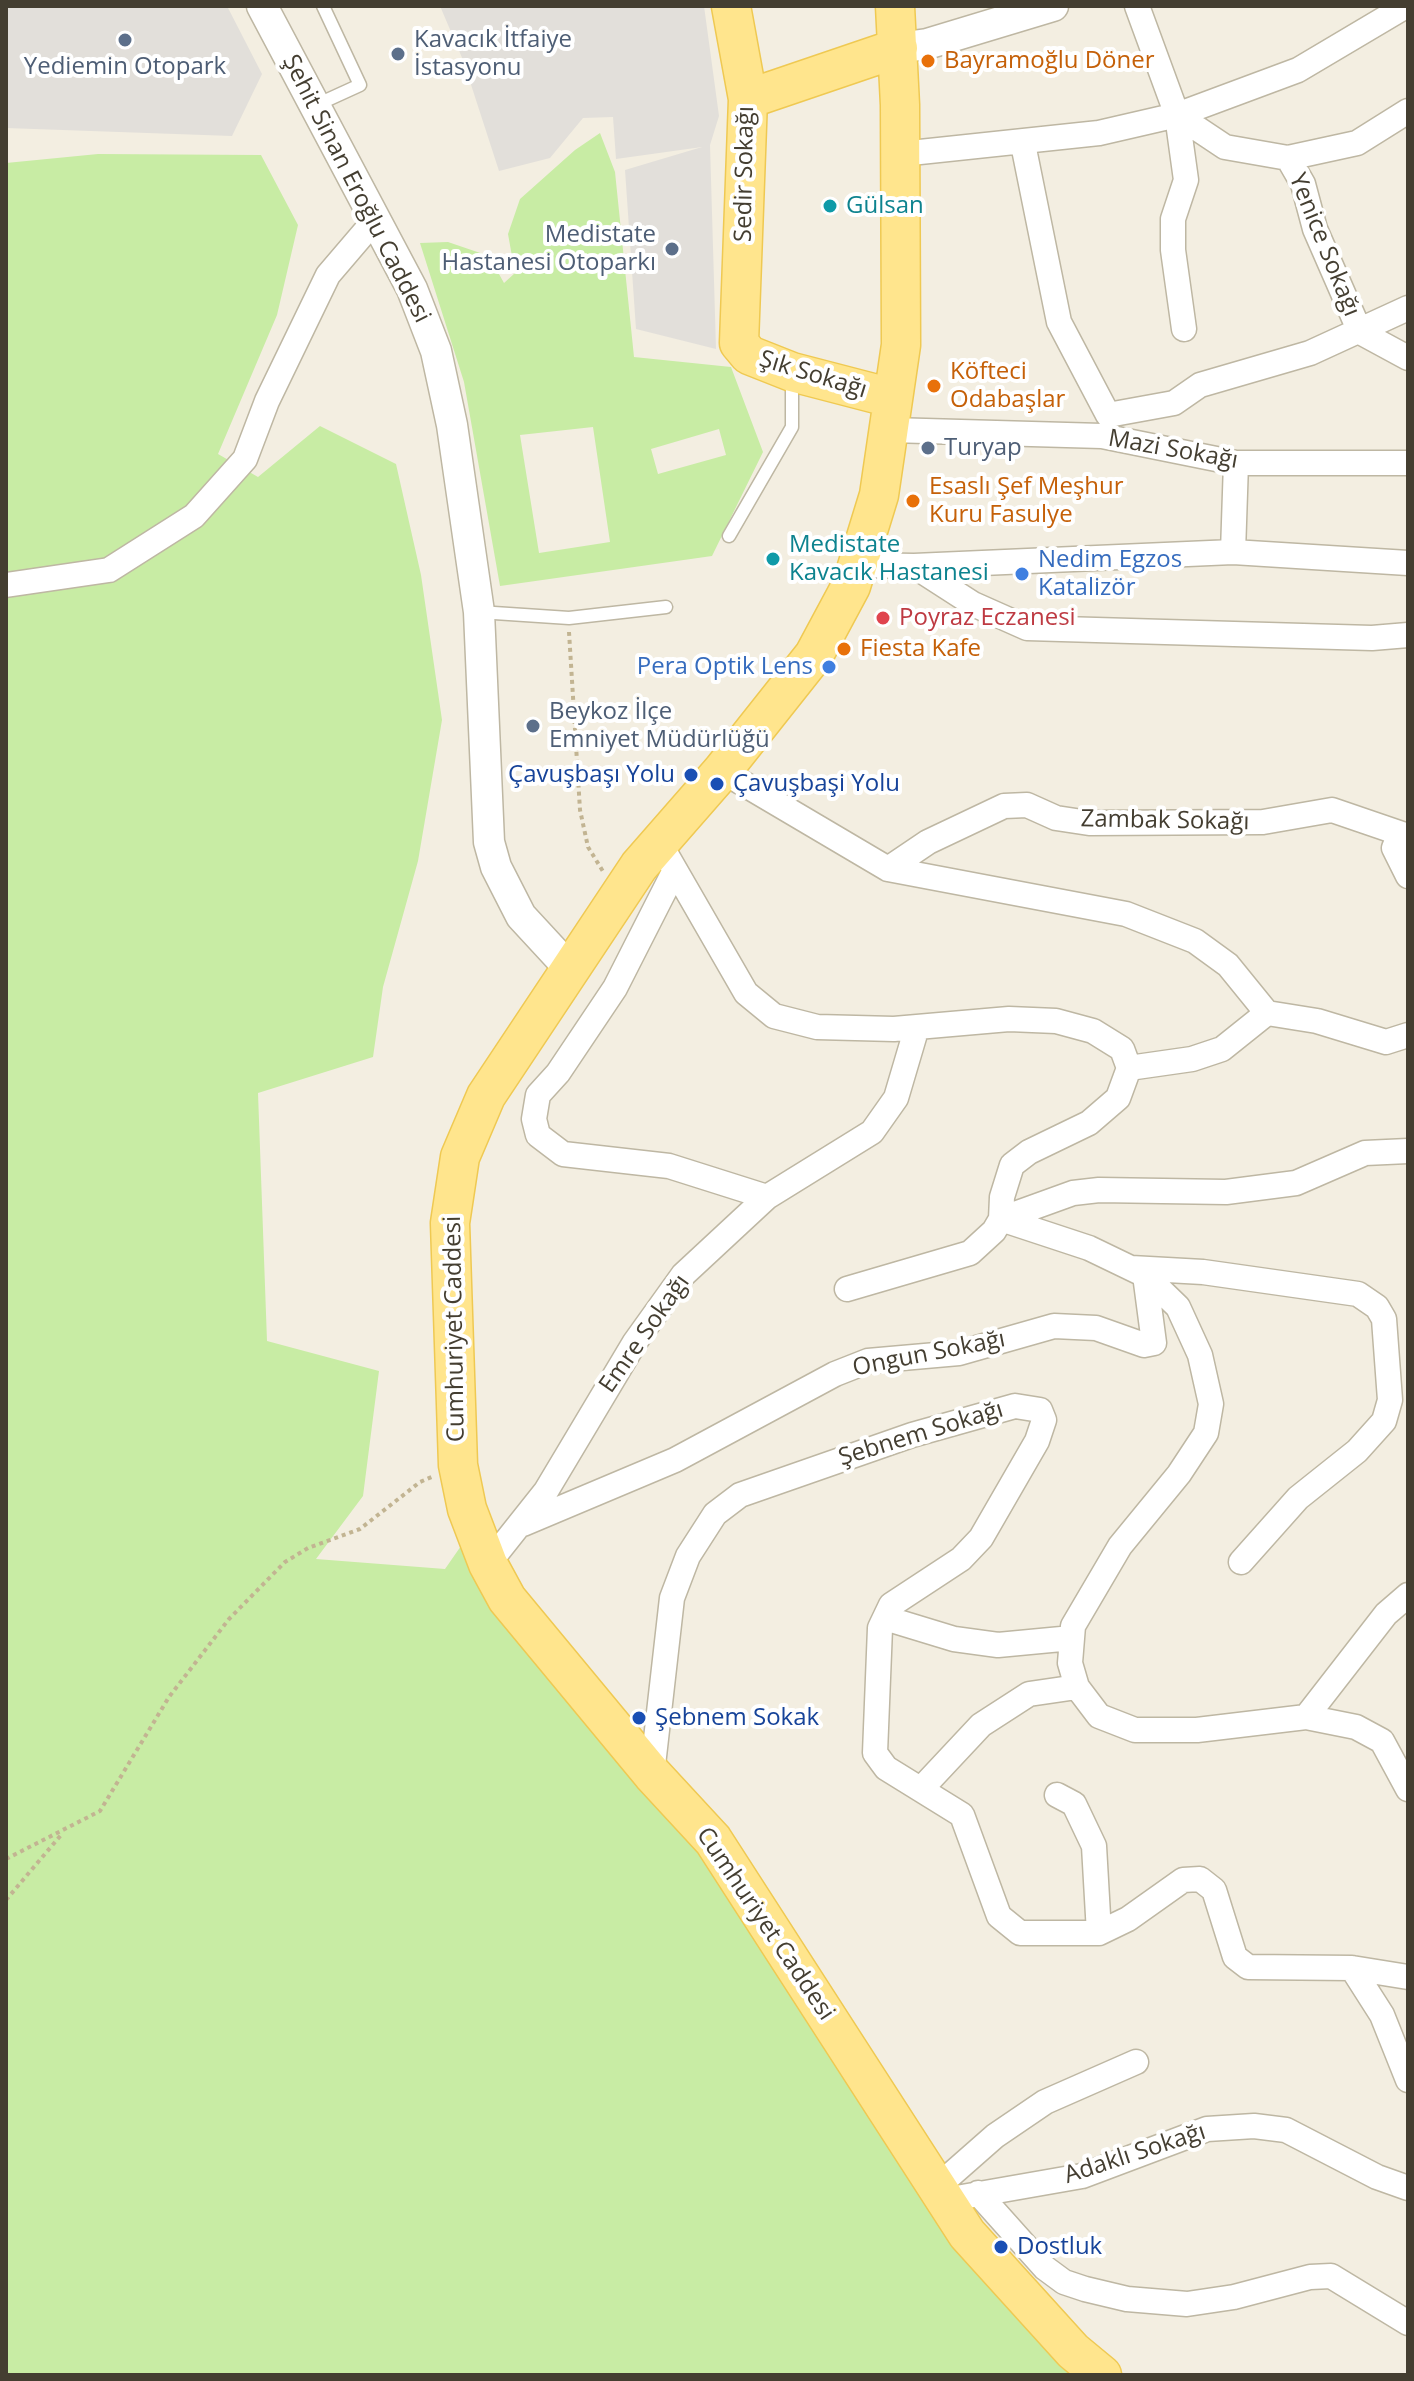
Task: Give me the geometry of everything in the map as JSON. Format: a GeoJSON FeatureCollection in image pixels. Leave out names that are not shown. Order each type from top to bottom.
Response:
{"type":"FeatureCollection","features":[{"type":"Feature","properties":{"kind":"main road","name":"Sedir Sokağı"},"geometry":{"type":"LineString","coordinates":[[731,6],[748,99],[739,343]]}},
{"type":"Feature","properties":{"kind":"main road","name":"Cumhuriyet Caddesi"},"geometry":{"type":"LineString","coordinates":[[895,6],[901,154],[901,345],[879,495],[851,586],[814,655],[722,771],[667,856],[623,890],[486,1096],[460,1157],[450,1223],[458,1465],[467,1509],[488,1564],[507,1599],[652,1774],[713,1840],[953,2193],[967,2234],[1073,2351],[1102,2375]]}},
{"type":"Feature","properties":{"kind":"main road"},"geometry":{"type":"LineString","coordinates":[[748,99],[898,48]]}},
{"type":"Feature","properties":{"kind":"main road","name":"Şık Sokağı"},"geometry":{"type":"LineString","coordinates":[[739,343],[749,355],[891,414]]}},
{"type":"Feature","properties":{"kind":"street","name":"Şehit Sinan Eroğlu Caddesi"},"geometry":{"type":"LineString","coordinates":[[262,6],[412,289],[436,351],[452,425],[479,612],[489,842],[496,867],[521,916],[570,969]]}},
{"type":"Feature","properties":{"kind":"street"},"geometry":{"type":"LineString","coordinates":[[898,48],[927,44],[1053,6]]}},
{"type":"Feature","properties":{"kind":"street"},"geometry":{"type":"LineString","coordinates":[[1137,6],[1177,115],[1186,180],[1173,219],[1173,250],[1184,329]]}},
{"type":"Feature","properties":{"kind":"street"},"geometry":{"type":"LineString","coordinates":[[901,154],[1023,144],[1099,133],[1177,115],[1298,70],[1406,6]]}},
{"type":"Feature","properties":{"kind":"street"},"geometry":{"type":"LineString","coordinates":[[1177,115],[1225,147],[1288,158],[1357,143],[1406,117]]}},
{"type":"Feature","properties":{"kind":"street"},"geometry":{"type":"LineString","coordinates":[[1023,144],[1059,322],[1105,426],[1174,403],[1200,385],[1310,353],[1408,308]]}},
{"type":"Feature","properties":{"kind":"street","name":"Yenice Sokağı"},"geometry":{"type":"LineString","coordinates":[[1288,158],[1303,184],[1315,229],[1360,332]]}},
{"type":"Feature","properties":{"kind":"street"},"geometry":{"type":"LineString","coordinates":[[6,585],[109,570],[194,516],[245,459],[267,401],[328,275],[375,220]]}},
{"type":"Feature","properties":{"kind":"street"},"geometry":{"type":"LineString","coordinates":[[1360,332],[1408,358]]}},
{"type":"Feature","properties":{"kind":"street","name":"Mazi Sokağı"},"geometry":{"type":"LineString","coordinates":[[891,414],[1105,426],[1236,463],[1408,463]]}},
{"type":"Feature","properties":{"kind":"street"},"geometry":{"type":"LineString","coordinates":[[1233,552],[1236,463]]}},
{"type":"Feature","properties":{"kind":"street"},"geometry":{"type":"LineString","coordinates":[[858,565],[914,566],[1233,552],[1408,563]]}},
{"type":"Feature","properties":{"kind":"street"},"geometry":{"type":"LineString","coordinates":[[914,566],[973,604],[1027,628],[1372,638],[1408,635]]}},
{"type":"Feature","properties":{"kind":"street"},"geometry":{"type":"LineString","coordinates":[[722,771],[888,869],[1139,920],[1195,941],[1228,965],[1267,1013],[1317,1021],[1386,1042],[1408,1035]]}},
{"type":"Feature","properties":{"kind":"street","name":"Zambak Sokağı"},"geometry":{"type":"LineString","coordinates":[[888,869],[928,842],[1004,806],[1027,805],[1056,818],[1089,823],[1263,822],[1332,810],[1404,836]]}},
{"type":"Feature","properties":{"kind":"street"},"geometry":{"type":"LineString","coordinates":[[1404,836],[1394,848],[1408,876]]}},
{"type":"Feature","properties":{"kind":"street"},"geometry":{"type":"LineString","coordinates":[[667,856],[746,993],[774,1016],[817,1027],[917,1027],[1009,1019],[1056,1021],[1093,1031],[1122,1049],[1129,1068],[1118,1098],[1089,1123],[1029,1152],[1012,1165],[1002,1197],[1001,1219],[994,1231],[970,1253],[847,1289]]}},
{"type":"Feature","properties":{"kind":"street"},"geometry":{"type":"LineString","coordinates":[[667,856],[615,988],[558,1073],[538,1095],[534,1119],[538,1135],[563,1154],[669,1166],[767,1197]]}},
{"type":"Feature","properties":{"kind":"street"},"geometry":{"type":"LineString","coordinates":[[1129,1068],[1192,1059],[1222,1049],[1267,1013]]}},
{"type":"Feature","properties":{"kind":"street","name":"Emre Sokağı"},"geometry":{"type":"LineString","coordinates":[[488,1564],[523,1524],[635,1342],[683,1275],[767,1197],[872,1132],[896,1098],[917,1027]]}},
{"type":"Feature","properties":{"kind":"street"},"geometry":{"type":"LineString","coordinates":[[1001,1219],[1073,1193],[1099,1190],[1226,1192],[1296,1183],[1365,1153],[1408,1151]]}},
{"type":"Feature","properties":{"kind":"street"},"geometry":{"type":"LineString","coordinates":[[1001,1219],[1089,1248],[1137,1272],[1178,1307],[1200,1355],[1211,1404],[1206,1433],[1179,1474],[1120,1546],[1073,1626],[1070,1663],[1077,1687],[1099,1716],[1135,1730],[1197,1730],[1306,1717],[1356,1727],[1382,1741],[1408,1789]]}},
{"type":"Feature","properties":{"kind":"street"},"geometry":{"type":"LineString","coordinates":[[1137,1272],[1217,1274],[1358,1294],[1377,1307],[1384,1319],[1390,1400],[1384,1421],[1357,1451],[1298,1498],[1241,1562]]}},
{"type":"Feature","properties":{"kind":"street","name":"Ongun Sokağı"},"geometry":{"type":"LineString","coordinates":[[523,1524],[675,1460],[835,1374],[868,1361],[959,1353],[1054,1326],[1096,1328],[1144,1345],[1154,1343],[1137,1272]]}},
{"type":"Feature","properties":{"kind":"street","name":"Şebnem Sokağı"},"geometry":{"type":"LineString","coordinates":[[652,1774],[672,1598],[688,1556],[715,1514],[740,1495],[912,1435],[1015,1406],[1040,1410],[1044,1420],[1037,1441],[981,1538],[961,1559],[891,1605],[885,1618]]}},
{"type":"Feature","properties":{"kind":"street"},"geometry":{"type":"LineString","coordinates":[[1306,1717],[1386,1614],[1408,1595]]}},
{"type":"Feature","properties":{"kind":"street"},"geometry":{"type":"LineString","coordinates":[[1072,1638],[998,1645],[954,1639],[885,1618],[880,1628],[875,1753],[886,1768],[962,1815],[999,1916],[1020,1933],[1099,1933],[1128,1919],[1183,1880],[1200,1879],[1214,1890],[1235,1957],[1248,1967],[1352,1968],[1408,1977]]}},
{"type":"Feature","properties":{"kind":"street"},"geometry":{"type":"LineString","coordinates":[[922,1788],[981,1725],[1029,1694],[1077,1687]]}},
{"type":"Feature","properties":{"kind":"street"},"geometry":{"type":"LineString","coordinates":[[1057,1795],[1074,1804],[1094,1846],[1099,1933]]}},
{"type":"Feature","properties":{"kind":"street"},"geometry":{"type":"LineString","coordinates":[[1352,1968],[1382,2015],[1408,2080]]}},
{"type":"Feature","properties":{"kind":"street"},"geometry":{"type":"LineString","coordinates":[[1136,2062],[1045,2102],[995,2136],[953,2193],[1064,2282],[1085,2289],[1127,2299],[1187,2304],[1234,2297],[1310,2277],[1331,2276],[1408,2323]]}},
{"type":"Feature","properties":{"kind":"street","name":"Adaklı Sokağı"},"geometry":{"type":"LineString","coordinates":[[953,2193],[1082,2176],[1207,2129],[1254,2126],[1286,2130],[1377,2177],[1408,2188]]}},
{"type":"Feature","properties":{"kind":"lane"},"geometry":{"type":"LineString","coordinates":[[314,106],[360,85],[323,6]]}},
{"type":"Feature","properties":{"kind":"lane"},"geometry":{"type":"LineString","coordinates":[[729,536],[792,427],[792,372]]}},
{"type":"Feature","properties":{"kind":"lane"},"geometry":{"type":"LineString","coordinates":[[479,612],[569,618],[666,607]]}},
{"type":"Feature","properties":{"kind":"path"},"geometry":{"type":"LineString","coordinates":[[569,618],[580,810],[588,847],[599,869],[623,890]]}},
{"type":"Feature","properties":{"kind":"path"},"geometry":{"type":"LineString","coordinates":[[6,1859],[100,1811],[169,1697],[229,1619],[285,1562],[308,1548],[360,1529],[420,1482],[458,1465]]}},
{"type":"Feature","properties":{"kind":"path"},"geometry":{"type":"LineString","coordinates":[[6,1900],[64,1831]]}},
{"type":"Feature","properties":{"kind":"green space"},"geometry":{"type":"Polygon","coordinates":[[[600,133],[615,172],[634,357],[731,367],[763,452],[712,556],[500,586],[464,382],[420,243],[448,242],[489,256],[504,283],[515,273],[508,234],[520,199],[575,150],[600,133]],[[593,427],[520,435],[539,553],[610,542],[593,427]],[[719,429],[651,449],[658,474],[726,455],[719,429]]]}},
{"type":"Feature","properties":{"kind":"green space"},"geometry":{"type":"Polygon","coordinates":[[[98,154],[261,155],[298,225],[277,315],[218,454],[258,477],[320,426],[396,464],[421,575],[442,720],[418,861],[383,987],[373,1057],[258,1093],[267,1341],[379,1371],[363,1496],[316,1559],[445,1569],[461,1546],[602,1728],[711,1853],[1080,2375],[6,2375],[6,163],[98,154]]]}},
{"type":"Feature","properties":{"kind":"shaded area","name":"Yediemin Otopark"},"geometry":{"type":"Polygon","coordinates":[[[6,6],[227,6],[262,74],[232,136],[6,128],[6,6]]]}},
{"type":"Feature","properties":{"kind":"shaded area"},"geometry":{"type":"Polygon","coordinates":[[[440,6],[704,6],[719,116],[710,145],[716,349],[636,329],[625,170],[702,147],[616,159],[613,117],[583,118],[550,158],[499,171],[463,60],[440,6]]]}},
{"type":"Feature","properties":{"kind":"place","name":"Yediemin Otopark"},"geometry":{"type":"Point","coordinates":[125,40]}},
{"type":"Feature","properties":{"kind":"place","name":"Kavacık İtfaiye İstasyonu"},"geometry":{"type":"Point","coordinates":[398,54]}},
{"type":"Feature","properties":{"kind":"place","name":"Bayramoğlu Döner"},"geometry":{"type":"Point","coordinates":[928,61]}},
{"type":"Feature","properties":{"kind":"place","name":"Gülsan"},"geometry":{"type":"Point","coordinates":[830,206]}},
{"type":"Feature","properties":{"kind":"place","name":"Medistate Hastanesi Otoparkı"},"geometry":{"type":"Point","coordinates":[672,249]}},
{"type":"Feature","properties":{"kind":"place","name":"Köfteci Odabaşlar"},"geometry":{"type":"Point","coordinates":[934,386]}},
{"type":"Feature","properties":{"kind":"place","name":"Turyap"},"geometry":{"type":"Point","coordinates":[928,448]}},
{"type":"Feature","properties":{"kind":"place","name":"Esaslı Şef Meşhur Kuru Fasulye"},"geometry":{"type":"Point","coordinates":[913,501]}},
{"type":"Feature","properties":{"kind":"place","name":"Medistate Kavacık Hastanesi"},"geometry":{"type":"Point","coordinates":[773,559]}},
{"type":"Feature","properties":{"kind":"place","name":"Nedim Egzos Katalizör"},"geometry":{"type":"Point","coordinates":[1022,574]}},
{"type":"Feature","properties":{"kind":"place","name":"Poyraz Eczanesi"},"geometry":{"type":"Point","coordinates":[883,618]}},
{"type":"Feature","properties":{"kind":"place","name":"Fiesta Kafe"},"geometry":{"type":"Point","coordinates":[844,649]}},
{"type":"Feature","properties":{"kind":"place","name":"Pera Optik Lens"},"geometry":{"type":"Point","coordinates":[829,667]}},
{"type":"Feature","properties":{"kind":"place","name":"Beykoz İlçe Emniyet Müdürlüğü"},"geometry":{"type":"Point","coordinates":[533,726]}},
{"type":"Feature","properties":{"kind":"place","name":"Çavuşbaşı Yolu"},"geometry":{"type":"Point","coordinates":[691,775]}},
{"type":"Feature","properties":{"kind":"place","name":"Çavuşbaşi Yolu"},"geometry":{"type":"Point","coordinates":[717,784]}},
{"type":"Feature","properties":{"kind":"place","name":"Şebnem Sokak"},"geometry":{"type":"Point","coordinates":[639,1718]}},
{"type":"Feature","properties":{"kind":"place","name":"Dostluk"},"geometry":{"type":"Point","coordinates":[1001,2247]}}]}
